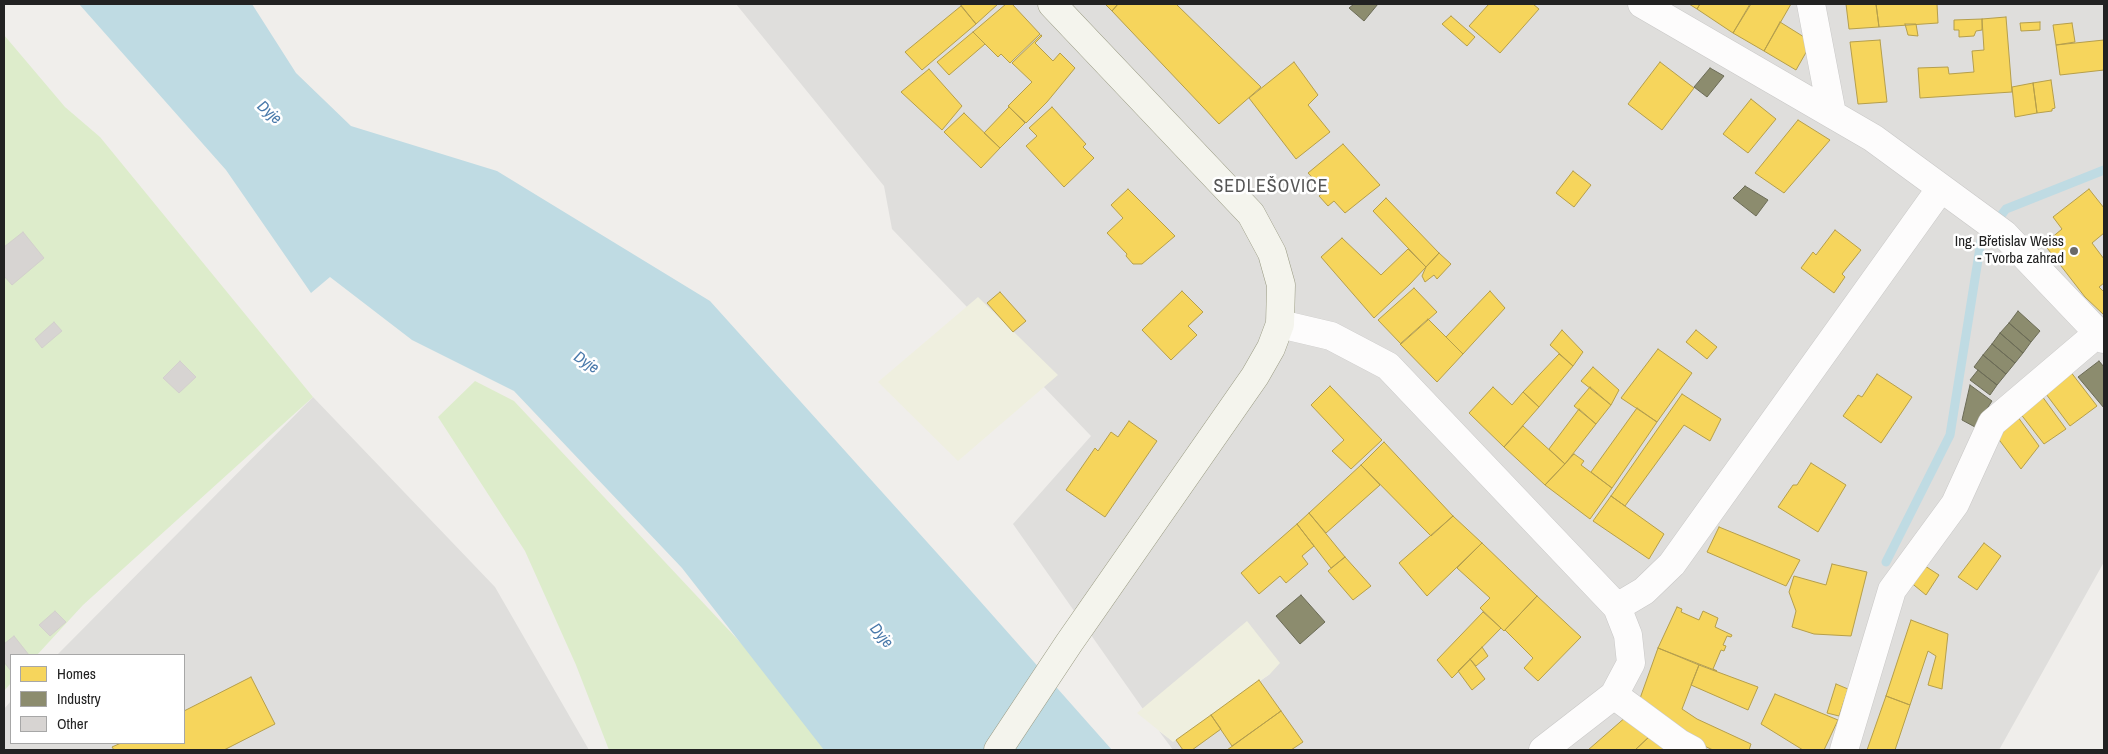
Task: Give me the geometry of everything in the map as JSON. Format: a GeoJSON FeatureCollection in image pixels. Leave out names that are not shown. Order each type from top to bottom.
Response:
{"type":"FeatureCollection","features":[{"type":"Feature","properties":{"kind":"street"},"geometry":{"type":"LineString","coordinates":[[998,750],[1255,376],[1271,348],[1280,324],[1281,285],[1272,253],[1251,214],[1052,4]]}},
{"type":"Feature","properties":{"kind":"street"},"geometry":{"type":"LineString","coordinates":[[1642,4],[1873,138],[1994,226],[2101,336],[1992,423],[1955,504],[1892,590],[1844,750]]}},
{"type":"Feature","properties":{"kind":"street"},"geometry":{"type":"LineString","coordinates":[[1811,4],[1832,114]]}},
{"type":"Feature","properties":{"kind":"street"},"geometry":{"type":"LineString","coordinates":[[1617,607],[1644,591],[1672,564],[1941,188]]}},
{"type":"Feature","properties":{"kind":"street"},"geometry":{"type":"LineString","coordinates":[[1280,324],[1331,336],[1388,366],[1617,607],[1628,635],[1631,662],[1614,695],[1543,750]]}},
{"type":"Feature","properties":{"kind":"street"},"geometry":{"type":"LineString","coordinates":[[1614,695],[1679,743],[1692,750]]}},
{"type":"Feature","properties":{"kind":"shaded area"},"geometry":{"type":"Polygon","coordinates":[[[736,4],[2104,4],[2104,562],[1999,750],[1173,750],[1159,731],[1173,741],[1270,674],[1143,709],[1013,524],[1091,436],[892,229],[884,186],[736,4]]]}},
{"type":"Feature","properties":{"kind":"shaded area"},"geometry":{"type":"Polygon","coordinates":[[[313,397],[495,587],[589,750],[4,750],[4,709],[10,702],[10,744],[185,744],[185,654],[58,654],[313,397]]]}},
{"type":"Feature","properties":{"kind":"green space"},"geometry":{"type":"Polygon","coordinates":[[[4,35],[65,107],[100,137],[313,397],[83,605],[38,654],[10,654],[10,684],[4,691],[4,35]]]}},
{"type":"Feature","properties":{"kind":"green space"},"geometry":{"type":"Polygon","coordinates":[[[978,297],[1058,375],[958,461],[878,382],[978,297]]]}},
{"type":"Feature","properties":{"kind":"green space"},"geometry":{"type":"Polygon","coordinates":[[[475,381],[514,401],[784,689],[827,750],[609,750],[576,665],[525,551],[438,417],[475,381]]]}},
{"type":"Feature","properties":{"kind":"green space"},"geometry":{"type":"Polygon","coordinates":[[[1247,621],[1280,663],[1270,674],[1173,742],[1137,713],[1247,621]]]}},
{"type":"Feature","properties":{"kind":"water","name":"Dyje"},"geometry":{"type":"Polygon","coordinates":[[[79,4],[252,4],[296,73],[351,126],[497,171],[710,301],[1112,750],[824,750],[682,568],[514,391],[412,340],[330,277],[311,293],[226,170],[79,4]]]}},
{"type":"Feature","properties":{"kind":"building: Homes"},"geometry":{"type":"Polygon","coordinates":[[[960,4],[998,4],[976,24],[960,4]]]}},
{"type":"Feature","properties":{"kind":"building: Homes"},"geometry":{"type":"Polygon","coordinates":[[[1006,4],[1012,4],[1040,34],[1010,63],[1001,54],[998,57],[973,32],[1006,4]]]}},
{"type":"Feature","properties":{"kind":"building: Homes"},"geometry":{"type":"Polygon","coordinates":[[[1105,4],[1118,4],[1112,11],[1105,4]]]}},
{"type":"Feature","properties":{"kind":"building: Homes"},"geometry":{"type":"Polygon","coordinates":[[[1118,4],[1176,4],[1261,87],[1219,124],[1112,11],[1118,4]]]}},
{"type":"Feature","properties":{"kind":"building: Homes"},"geometry":{"type":"Polygon","coordinates":[[[1489,4],[1533,4],[1539,9],[1500,53],[1469,26],[1489,4]]]}},
{"type":"Feature","properties":{"kind":"building: Homes"},"geometry":{"type":"Polygon","coordinates":[[[1689,4],[1700,4],[1697,9],[1689,4]]]}},
{"type":"Feature","properties":{"kind":"building: Homes"},"geometry":{"type":"Polygon","coordinates":[[[1700,4],[1751,4],[1733,33],[1697,9],[1700,4]]]}},
{"type":"Feature","properties":{"kind":"building: Homes"},"geometry":{"type":"Polygon","coordinates":[[[1750,4],[1791,4],[1764,51],[1733,33],[1750,4]]]}},
{"type":"Feature","properties":{"kind":"building: Homes"},"geometry":{"type":"Polygon","coordinates":[[[1846,4],[1876,4],[1879,27],[1849,29],[1846,4]]]}},
{"type":"Feature","properties":{"kind":"building: Homes"},"geometry":{"type":"Polygon","coordinates":[[[1876,4],[1937,4],[1938,23],[1879,27],[1876,4]]]}},
{"type":"Feature","properties":{"kind":"building: Homes"},"geometry":{"type":"Polygon","coordinates":[[[961,6],[976,24],[922,70],[905,52],[961,6]]]}},
{"type":"Feature","properties":{"kind":"building: Homes"},"geometry":{"type":"Polygon","coordinates":[[[1451,16],[1475,37],[1467,46],[1442,24],[1451,16]]]}},
{"type":"Feature","properties":{"kind":"building: Homes"},"geometry":{"type":"Polygon","coordinates":[[[2006,17],[2012,92],[1920,98],[1918,68],[1948,67],[1949,74],[1974,72],[1972,51],[1984,50],[1982,19],[2006,17]]]}},
{"type":"Feature","properties":{"kind":"building: Homes"},"geometry":{"type":"Polygon","coordinates":[[[1982,19],[1982,30],[1976,31],[1974,36],[1959,37],[1959,30],[1954,30],[1954,20],[1982,19]]]}},
{"type":"Feature","properties":{"kind":"building: Homes"},"geometry":{"type":"Polygon","coordinates":[[[1780,22],[1812,42],[1796,70],[1764,51],[1780,22]]]}},
{"type":"Feature","properties":{"kind":"building: Homes"},"geometry":{"type":"Polygon","coordinates":[[[2040,22],[2040,30],[2021,31],[2020,23],[2040,22]]]}},
{"type":"Feature","properties":{"kind":"building: Homes"},"geometry":{"type":"Polygon","coordinates":[[[2072,23],[2075,42],[2056,45],[2053,25],[2072,23]]]}},
{"type":"Feature","properties":{"kind":"building: Homes"},"geometry":{"type":"Polygon","coordinates":[[[1905,24],[1916,24],[1918,36],[1908,35],[1905,24]]]}},
{"type":"Feature","properties":{"kind":"building: Homes"},"geometry":{"type":"Polygon","coordinates":[[[973,32],[985,44],[949,75],[937,62],[973,32]]]}},
{"type":"Feature","properties":{"kind":"building: Homes"},"geometry":{"type":"Polygon","coordinates":[[[1041,35],[1035,43],[1053,61],[1060,53],[1075,68],[1047,102],[1026,123],[1008,106],[1032,82],[1012,63],[1041,35]]]}},
{"type":"Feature","properties":{"kind":"building: Homes"},"geometry":{"type":"Polygon","coordinates":[[[1880,40],[1887,102],[1858,104],[1850,42],[1880,40]]]}},
{"type":"Feature","properties":{"kind":"building: Homes"},"geometry":{"type":"Polygon","coordinates":[[[2104,40],[2104,70],[2060,75],[2056,45],[2104,40]]]}},
{"type":"Feature","properties":{"kind":"building: Homes"},"geometry":{"type":"Polygon","coordinates":[[[1294,62],[1318,95],[1308,105],[1330,132],[1296,159],[1249,98],[1294,62]]]}},
{"type":"Feature","properties":{"kind":"building: Homes"},"geometry":{"type":"Polygon","coordinates":[[[1660,62],[1694,88],[1662,130],[1628,104],[1660,62]]]}},
{"type":"Feature","properties":{"kind":"building: Homes"},"geometry":{"type":"Polygon","coordinates":[[[929,69],[962,106],[942,130],[901,92],[929,69]]]}},
{"type":"Feature","properties":{"kind":"building: Homes"},"geometry":{"type":"Polygon","coordinates":[[[2051,80],[2055,108],[2052,111],[2037,113],[2033,83],[2051,80]]]}},
{"type":"Feature","properties":{"kind":"building: Homes"},"geometry":{"type":"Polygon","coordinates":[[[2033,83],[2037,113],[2015,117],[2012,87],[2033,83]]]}},
{"type":"Feature","properties":{"kind":"building: Homes"},"geometry":{"type":"Polygon","coordinates":[[[1751,99],[1776,119],[1748,153],[1723,134],[1751,99]]]}},
{"type":"Feature","properties":{"kind":"building: Homes"},"geometry":{"type":"Polygon","coordinates":[[[1009,107],[1025,123],[1000,148],[984,133],[1009,107]]]}},
{"type":"Feature","properties":{"kind":"building: Homes"},"geometry":{"type":"Polygon","coordinates":[[[1052,107],[1086,144],[1083,147],[1094,158],[1064,187],[1026,146],[1037,136],[1029,128],[1052,107]]]}},
{"type":"Feature","properties":{"kind":"building: Homes"},"geometry":{"type":"Polygon","coordinates":[[[964,113],[1000,148],[981,168],[944,132],[964,113]]]}},
{"type":"Feature","properties":{"kind":"building: Homes"},"geometry":{"type":"Polygon","coordinates":[[[1798,120],[1830,140],[1784,193],[1755,173],[1798,120]]]}},
{"type":"Feature","properties":{"kind":"building: Homes"},"geometry":{"type":"Polygon","coordinates":[[[1343,144],[1380,185],[1345,213],[1334,201],[1328,206],[1319,196],[1325,191],[1308,173],[1343,144]]]}},
{"type":"Feature","properties":{"kind":"building: Homes"},"geometry":{"type":"Polygon","coordinates":[[[1573,171],[1591,185],[1574,207],[1556,193],[1573,171]]]}},
{"type":"Feature","properties":{"kind":"building: Homes"},"geometry":{"type":"Polygon","coordinates":[[[1128,189],[1175,236],[1142,264],[1133,264],[1126,256],[1127,254],[1107,233],[1123,218],[1111,205],[1128,189]]]}},
{"type":"Feature","properties":{"kind":"building: Homes","name":"Ing. Břetislav Weiss - Tvorba zahrad"},"geometry":{"type":"Polygon","coordinates":[[[2089,189],[2104,208],[2104,233],[2092,243],[2104,259],[2104,283],[2099,287],[2104,292],[2104,315],[2085,297],[2044,244],[2062,229],[2053,217],[2089,189]]]}},
{"type":"Feature","properties":{"kind":"building: Homes"},"geometry":{"type":"Polygon","coordinates":[[[1386,198],[1439,253],[1426,267],[1373,211],[1386,198]]]}},
{"type":"Feature","properties":{"kind":"building: Homes"},"geometry":{"type":"Polygon","coordinates":[[[1835,230],[1861,250],[1842,274],[1845,277],[1834,293],[1801,268],[1813,252],[1816,255],[1835,230]]]}},
{"type":"Feature","properties":{"kind":"building: Homes"},"geometry":{"type":"Polygon","coordinates":[[[1342,238],[1381,275],[1408,249],[1426,267],[1374,318],[1321,257],[1342,238]]]}},
{"type":"Feature","properties":{"kind":"building: Homes"},"geometry":{"type":"Polygon","coordinates":[[[1439,253],[1451,264],[1437,279],[1434,275],[1425,282],[1422,276],[1426,267],[1439,253]]]}},
{"type":"Feature","properties":{"kind":"building: Homes"},"geometry":{"type":"Polygon","coordinates":[[[1414,288],[1437,312],[1401,344],[1378,320],[1414,288]]]}},
{"type":"Feature","properties":{"kind":"building: Homes"},"geometry":{"type":"Polygon","coordinates":[[[1182,291],[1203,312],[1188,326],[1197,335],[1171,360],[1142,330],[1182,291]]]}},
{"type":"Feature","properties":{"kind":"building: Homes"},"geometry":{"type":"Polygon","coordinates":[[[1490,291],[1505,308],[1463,354],[1446,337],[1490,291]]]}},
{"type":"Feature","properties":{"kind":"building: Homes"},"geometry":{"type":"Polygon","coordinates":[[[1000,292],[1026,321],[1013,332],[987,303],[1000,292]]]}},
{"type":"Feature","properties":{"kind":"building: Homes"},"geometry":{"type":"Polygon","coordinates":[[[1428,319],[1463,354],[1437,382],[1400,344],[1428,319]]]}},
{"type":"Feature","properties":{"kind":"building: Homes"},"geometry":{"type":"Polygon","coordinates":[[[1562,330],[1583,352],[1573,366],[1550,345],[1562,330]]]}},
{"type":"Feature","properties":{"kind":"building: Homes"},"geometry":{"type":"Polygon","coordinates":[[[1696,330],[1717,347],[1707,359],[1686,342],[1696,330]]]}},
{"type":"Feature","properties":{"kind":"building: Homes"},"geometry":{"type":"Polygon","coordinates":[[[1658,349],[1692,373],[1657,422],[1621,398],[1658,349]]]}},
{"type":"Feature","properties":{"kind":"building: Homes"},"geometry":{"type":"Polygon","coordinates":[[[1559,354],[1573,366],[1539,407],[1523,392],[1559,354]]]}},
{"type":"Feature","properties":{"kind":"building: Homes"},"geometry":{"type":"Polygon","coordinates":[[[1593,367],[1619,390],[1611,405],[1581,381],[1593,367]]]}},
{"type":"Feature","properties":{"kind":"building: Homes"},"geometry":{"type":"Polygon","coordinates":[[[2070,371],[2097,406],[2070,426],[2043,390],[2070,371]]]}},
{"type":"Feature","properties":{"kind":"building: Homes"},"geometry":{"type":"Polygon","coordinates":[[[1877,374],[1912,397],[1881,443],[1843,416],[1858,395],[1862,397],[1877,374]]]}},
{"type":"Feature","properties":{"kind":"building: Homes"},"geometry":{"type":"Polygon","coordinates":[[[1330,386],[1382,440],[1351,469],[1332,451],[1344,440],[1311,405],[1330,386]]]}},
{"type":"Feature","properties":{"kind":"building: Homes"},"geometry":{"type":"Polygon","coordinates":[[[1493,387],[1512,405],[1523,392],[1539,407],[1504,447],[1469,413],[1493,387]]]}},
{"type":"Feature","properties":{"kind":"building: Homes"},"geometry":{"type":"Polygon","coordinates":[[[1590,387],[1611,405],[1596,424],[1574,406],[1590,387]]]}},
{"type":"Feature","properties":{"kind":"building: Homes"},"geometry":{"type":"Polygon","coordinates":[[[2039,392],[2066,429],[2044,444],[2016,408],[2039,392]]]}},
{"type":"Feature","properties":{"kind":"building: Homes"},"geometry":{"type":"Polygon","coordinates":[[[1682,394],[1721,419],[1710,441],[1684,425],[1625,506],[1611,496],[1682,394]]]}},
{"type":"Feature","properties":{"kind":"building: Homes"},"geometry":{"type":"Polygon","coordinates":[[[1637,408],[1657,422],[1612,488],[1591,472],[1637,408]]]}},
{"type":"Feature","properties":{"kind":"building: Homes"},"geometry":{"type":"Polygon","coordinates":[[[1579,409],[1596,424],[1565,464],[1549,449],[1579,409]]]}},
{"type":"Feature","properties":{"kind":"building: Homes"},"geometry":{"type":"Polygon","coordinates":[[[2015,413],[2039,446],[2021,469],[1997,437],[2015,413]]]}},
{"type":"Feature","properties":{"kind":"building: Homes"},"geometry":{"type":"Polygon","coordinates":[[[1129,421],[1157,441],[1105,517],[1066,490],[1095,448],[1098,451],[1111,432],[1118,437],[1129,421]]]}},
{"type":"Feature","properties":{"kind":"building: Homes"},"geometry":{"type":"Polygon","coordinates":[[[1523,426],[1565,464],[1545,485],[1504,447],[1523,426]]]}},
{"type":"Feature","properties":{"kind":"building: Homes"},"geometry":{"type":"Polygon","coordinates":[[[1384,442],[1453,516],[1431,536],[1361,465],[1384,442]]]}},
{"type":"Feature","properties":{"kind":"building: Homes"},"geometry":{"type":"Polygon","coordinates":[[[1574,454],[1584,461],[1581,465],[1612,488],[1590,519],[1545,485],[1574,454]]]}},
{"type":"Feature","properties":{"kind":"building: Homes"},"geometry":{"type":"Polygon","coordinates":[[[1811,463],[1846,485],[1818,532],[1778,507],[1793,485],[1797,485],[1811,463]]]}},
{"type":"Feature","properties":{"kind":"building: Homes"},"geometry":{"type":"Polygon","coordinates":[[[1361,465],[1380,485],[1326,533],[1309,513],[1361,465]]]}},
{"type":"Feature","properties":{"kind":"building: Homes"},"geometry":{"type":"Polygon","coordinates":[[[1611,496],[1664,534],[1649,559],[1593,521],[1611,496]]]}},
{"type":"Feature","properties":{"kind":"building: Homes"},"geometry":{"type":"Polygon","coordinates":[[[1309,513],[1345,557],[1331,568],[1297,524],[1309,513]]]}},
{"type":"Feature","properties":{"kind":"building: Homes"},"geometry":{"type":"Polygon","coordinates":[[[1453,516],[1482,543],[1427,596],[1399,563],[1453,516]]]}},
{"type":"Feature","properties":{"kind":"building: Homes"},"geometry":{"type":"Polygon","coordinates":[[[1297,524],[1314,546],[1302,556],[1308,564],[1286,583],[1280,576],[1259,594],[1241,573],[1297,524]]]}},
{"type":"Feature","properties":{"kind":"building: Homes"},"geometry":{"type":"Polygon","coordinates":[[[1719,527],[1800,560],[1786,586],[1707,552],[1719,527]]]}},
{"type":"Feature","properties":{"kind":"building: Homes"},"geometry":{"type":"Polygon","coordinates":[[[1482,543],[1537,596],[1504,631],[1480,608],[1490,598],[1457,568],[1482,543]]]}},
{"type":"Feature","properties":{"kind":"building: Homes"},"geometry":{"type":"Polygon","coordinates":[[[1984,543],[2001,556],[1977,590],[1958,577],[1984,543]]]}},
{"type":"Feature","properties":{"kind":"building: Homes"},"geometry":{"type":"Polygon","coordinates":[[[1345,557],[1371,586],[1353,600],[1328,571],[1345,557]]]}},
{"type":"Feature","properties":{"kind":"building: Homes"},"geometry":{"type":"Polygon","coordinates":[[[1832,564],[1867,572],[1851,636],[1814,634],[1792,627],[1796,611],[1789,592],[1794,576],[1826,585],[1832,564]]]}},
{"type":"Feature","properties":{"kind":"building: Homes"},"geometry":{"type":"Polygon","coordinates":[[[1922,564],[1939,575],[1926,595],[1909,581],[1922,564]]]}},
{"type":"Feature","properties":{"kind":"building: Homes"},"geometry":{"type":"Polygon","coordinates":[[[1537,596],[1581,637],[1538,681],[1524,668],[1533,658],[1505,630],[1537,596]]]}},
{"type":"Feature","properties":{"kind":"building: Homes"},"geometry":{"type":"Polygon","coordinates":[[[1677,607],[1682,609],[1681,612],[1699,620],[1703,611],[1718,618],[1715,627],[1732,635],[1731,637],[1727,636],[1723,645],[1726,646],[1724,651],[1721,650],[1713,669],[1717,671],[1658,648],[1677,607]]]}},
{"type":"Feature","properties":{"kind":"building: Homes"},"geometry":{"type":"Polygon","coordinates":[[[1483,612],[1501,628],[1452,678],[1437,660],[1483,612]]]}},
{"type":"Feature","properties":{"kind":"building: Homes"},"geometry":{"type":"Polygon","coordinates":[[[1911,620],[1948,634],[1942,689],[1928,685],[1936,656],[1928,651],[1910,705],[1886,696],[1911,620]]]}},
{"type":"Feature","properties":{"kind":"building: Homes"},"geometry":{"type":"Polygon","coordinates":[[[1482,647],[1488,656],[1476,666],[1470,659],[1482,647]]]}},
{"type":"Feature","properties":{"kind":"building: Homes"},"geometry":{"type":"Polygon","coordinates":[[[1658,648],[1699,665],[1682,709],[1697,719],[1751,744],[1749,750],[1713,750],[1687,738],[1638,704],[1658,648]]]}},
{"type":"Feature","properties":{"kind":"building: Homes"},"geometry":{"type":"Polygon","coordinates":[[[1470,659],[1485,679],[1472,690],[1458,671],[1470,659]]]}},
{"type":"Feature","properties":{"kind":"building: Homes"},"geometry":{"type":"Polygon","coordinates":[[[1699,665],[1758,687],[1748,710],[1691,685],[1699,665]]]}},
{"type":"Feature","properties":{"kind":"building: Homes"},"geometry":{"type":"Polygon","coordinates":[[[251,677],[275,724],[224,750],[114,750],[112,747],[119,744],[185,744],[185,710],[251,677]]]}},
{"type":"Feature","properties":{"kind":"building: Homes"},"geometry":{"type":"Polygon","coordinates":[[[1259,680],[1281,711],[1232,746],[1211,715],[1259,680]]]}},
{"type":"Feature","properties":{"kind":"building: Homes"},"geometry":{"type":"Polygon","coordinates":[[[1836,684],[1848,689],[1839,716],[1827,713],[1836,684]]]}},
{"type":"Feature","properties":{"kind":"building: Homes"},"geometry":{"type":"Polygon","coordinates":[[[1775,694],[1838,720],[1824,750],[1803,750],[1761,724],[1775,694]]]}},
{"type":"Feature","properties":{"kind":"building: Homes"},"geometry":{"type":"Polygon","coordinates":[[[1886,696],[1910,705],[1895,750],[1867,750],[1886,696]]]}},
{"type":"Feature","properties":{"kind":"building: Homes"},"geometry":{"type":"Polygon","coordinates":[[[1281,711],[1303,742],[1291,750],[1227,750],[1281,711]]]}},
{"type":"Feature","properties":{"kind":"building: Homes"},"geometry":{"type":"Polygon","coordinates":[[[1211,715],[1221,729],[1192,750],[1183,750],[1176,740],[1211,715]]]}},
{"type":"Feature","properties":{"kind":"building: Homes"},"geometry":{"type":"Polygon","coordinates":[[[1627,716],[1650,736],[1635,750],[1588,750],[1627,716]]]}},
{"type":"Feature","properties":{"kind":"building: Homes"},"geometry":{"type":"Polygon","coordinates":[[[1650,736],[1671,750],[1635,750],[1650,736]]]}},
{"type":"Feature","properties":{"kind":"building: Industry"},"geometry":{"type":"Polygon","coordinates":[[[1354,4],[1378,4],[1364,21],[1349,8],[1354,4]]]}},
{"type":"Feature","properties":{"kind":"building: Industry"},"geometry":{"type":"Polygon","coordinates":[[[1710,68],[1724,76],[1707,97],[1694,87],[1710,68]]]}},
{"type":"Feature","properties":{"kind":"building: Industry"},"geometry":{"type":"Polygon","coordinates":[[[1745,186],[1768,200],[1756,216],[1733,198],[1745,186]]]}},
{"type":"Feature","properties":{"kind":"building: Industry"},"geometry":{"type":"Polygon","coordinates":[[[2018,311],[2040,331],[2031,342],[2009,323],[2018,311]]]}},
{"type":"Feature","properties":{"kind":"building: Industry"},"geometry":{"type":"Polygon","coordinates":[[[2009,323],[2031,342],[2023,353],[2000,333],[2009,323]]]}},
{"type":"Feature","properties":{"kind":"building: Industry"},"geometry":{"type":"Polygon","coordinates":[[[2000,333],[2023,353],[2015,363],[1992,344],[2000,333]]]}},
{"type":"Feature","properties":{"kind":"building: Industry"},"geometry":{"type":"Polygon","coordinates":[[[1992,344],[2015,363],[2006,374],[1983,355],[1992,344]]]}},
{"type":"Feature","properties":{"kind":"building: Industry"},"geometry":{"type":"Polygon","coordinates":[[[1983,355],[2006,374],[1997,385],[1974,367],[1983,355]]]}},
{"type":"Feature","properties":{"kind":"building: Industry"},"geometry":{"type":"Polygon","coordinates":[[[2099,361],[2104,367],[2104,408],[2078,377],[2099,361]]]}},
{"type":"Feature","properties":{"kind":"building: Industry"},"geometry":{"type":"Polygon","coordinates":[[[1978,370],[1997,385],[1990,395],[1970,380],[1978,370]]]}},
{"type":"Feature","properties":{"kind":"building: Industry"},"geometry":{"type":"Polygon","coordinates":[[[1970,385],[1992,401],[1975,427],[1962,420],[1970,385]]]}},
{"type":"Feature","properties":{"kind":"building: Industry"},"geometry":{"type":"Polygon","coordinates":[[[1301,595],[1325,622],[1300,644],[1276,616],[1301,595]]]}},
{"type":"Feature","properties":{"kind":"building: Other"},"geometry":{"type":"Polygon","coordinates":[[[23,232],[44,258],[12,285],[4,276],[4,247],[23,232]]]}},
{"type":"Feature","properties":{"kind":"building: Other"},"geometry":{"type":"Polygon","coordinates":[[[54,322],[62,331],[42,348],[35,339],[54,322]]]}},
{"type":"Feature","properties":{"kind":"building: Other"},"geometry":{"type":"Polygon","coordinates":[[[180,361],[196,377],[179,393],[163,378],[180,361]]]}},
{"type":"Feature","properties":{"kind":"building: Other"},"geometry":{"type":"Polygon","coordinates":[[[55,611],[66,622],[50,636],[39,625],[55,611]]]}},
{"type":"Feature","properties":{"kind":"building: Other"},"geometry":{"type":"Polygon","coordinates":[[[14,636],[28,654],[10,654],[10,670],[4,662],[4,644],[14,636]]]}},
{"type":"Feature","properties":{"kind":"waterway"},"geometry":{"type":"LineString","coordinates":[[1886,562],[1950,435],[1981,241],[2006,209],[2104,170]]}},
{"type":"Feature","properties":{"kind":"place","name":"Ing. Břetislav Weiss - Tvorba zahrad"},"geometry":{"type":"Point","coordinates":[2074,251]}},
{"type":"Feature","properties":{"kind":"district","name":"SEDLEŠOVICE"},"geometry":{"type":"Point","coordinates":[1271,187]}}]}
